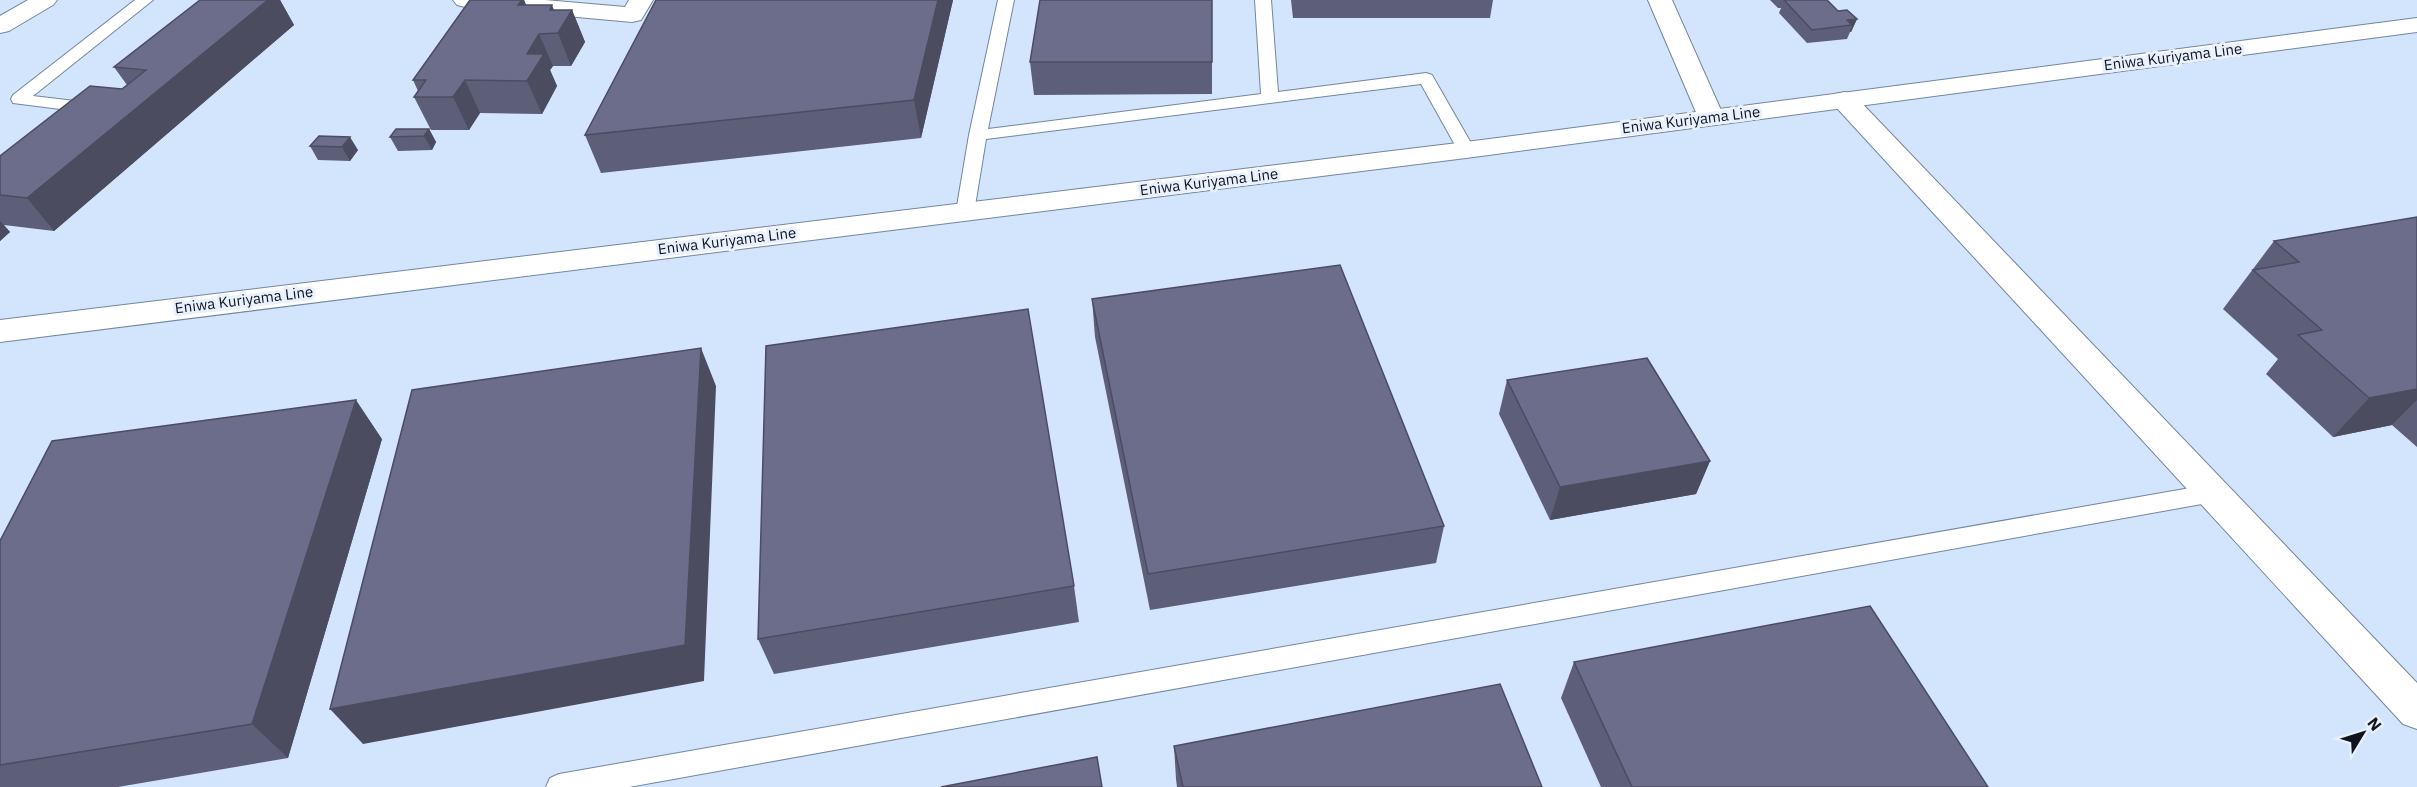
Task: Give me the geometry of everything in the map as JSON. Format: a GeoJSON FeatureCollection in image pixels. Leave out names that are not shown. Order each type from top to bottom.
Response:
{"type":"FeatureCollection","features":[{"type":"Feature","properties":{"kind":"main road"},"geometry":{"type":"LineString","coordinates":[[0,26],[45,0]]}},
{"type":"Feature","properties":{"kind":"main road"},"geometry":{"type":"LineString","coordinates":[[465,0],[632,15],[640,0]]}},
{"type":"Feature","properties":{"kind":"main road"},"geometry":{"type":"LineString","coordinates":[[1660,0],[1711,117]]}},
{"type":"Feature","properties":{"kind":"main road","name":"Eniwa Kuriyama Line"},"geometry":{"type":"LineString","coordinates":[[0,331],[1466,150],[2417,25]]}},
{"type":"Feature","properties":{"kind":"main road"},"geometry":{"type":"LineString","coordinates":[[1844,100],[2417,711]]}},
{"type":"Feature","properties":{"kind":"lane"},"geometry":{"type":"LineString","coordinates":[[81,122],[98,108],[19,99],[145,0]]}},
{"type":"Feature","properties":{"kind":"lane"},"geometry":{"type":"LineString","coordinates":[[966,212],[978,135],[1006,0]]}},
{"type":"Feature","properties":{"kind":"lane"},"geometry":{"type":"LineString","coordinates":[[1263,0],[1270,98]]}},
{"type":"Feature","properties":{"kind":"lane"},"geometry":{"type":"LineString","coordinates":[[978,135],[1426,78],[1466,150]]}},
{"type":"Feature","properties":{"kind":"lane"},"geometry":{"type":"LineString","coordinates":[[559,787],[2213,493]]}},
{"type":"Feature","properties":{"kind":"building"},"geometry":{"type":"Polygon","coordinates":[[[200,0],[268,0],[27,198],[0,195],[0,156],[90,86],[122,89],[146,70],[114,67],[200,0]]]}},
{"type":"Feature","properties":{"kind":"building"},"geometry":{"type":"Polygon","coordinates":[[[470,0],[522,0],[518,5],[552,5],[550,10],[572,10],[558,33],[539,34],[527,54],[544,54],[527,81],[465,80],[453,97],[414,97],[426,80],[413,80],[470,0]]]}},
{"type":"Feature","properties":{"kind":"building"},"geometry":{"type":"Polygon","coordinates":[[[656,0],[938,0],[914,100],[585,135],[656,0]]]}},
{"type":"Feature","properties":{"kind":"building"},"geometry":{"type":"Polygon","coordinates":[[[1040,0],[1212,0],[1212,62],[1030,62],[1040,0]]]}},
{"type":"Feature","properties":{"kind":"building"},"geometry":{"type":"Polygon","coordinates":[[[1784,0],[1827,0],[1838,11],[1847,10],[1857,19],[1847,20],[1852,25],[1812,30],[1784,0]]]}},
{"type":"Feature","properties":{"kind":"building"},"geometry":{"type":"Polygon","coordinates":[[[396,129],[429,129],[424,136],[390,137],[396,129]]]}},
{"type":"Feature","properties":{"kind":"building"},"geometry":{"type":"Polygon","coordinates":[[[319,136],[350,137],[342,147],[310,146],[319,136]]]}},
{"type":"Feature","properties":{"kind":"building"},"geometry":{"type":"Polygon","coordinates":[[[2417,217],[2417,389],[2369,398],[2298,335],[2322,330],[2253,270],[2299,262],[2274,241],[2417,217]]]}},
{"type":"Feature","properties":{"kind":"building"},"geometry":{"type":"Polygon","coordinates":[[[1340,265],[1444,526],[1148,574],[1092,299],[1340,265]]]}},
{"type":"Feature","properties":{"kind":"building"},"geometry":{"type":"Polygon","coordinates":[[[1028,309],[1074,586],[758,639],[766,346],[1028,309]]]}},
{"type":"Feature","properties":{"kind":"building"},"geometry":{"type":"Polygon","coordinates":[[[701,348],[685,645],[330,709],[412,390],[701,348]]]}},
{"type":"Feature","properties":{"kind":"building"},"geometry":{"type":"Polygon","coordinates":[[[1647,358],[1710,461],[1560,487],[1507,380],[1647,358]]]}},
{"type":"Feature","properties":{"kind":"building"},"geometry":{"type":"Polygon","coordinates":[[[356,400],[252,724],[0,765],[0,541],[52,441],[356,400]]]}},
{"type":"Feature","properties":{"kind":"building"},"geometry":{"type":"Polygon","coordinates":[[[1870,606],[1988,787],[1632,787],[1574,662],[1870,606]]]}},
{"type":"Feature","properties":{"kind":"building"},"geometry":{"type":"Polygon","coordinates":[[[1500,684],[1542,787],[1183,787],[1174,746],[1500,684]]]}},
{"type":"Feature","properties":{"kind":"building"},"geometry":{"type":"Polygon","coordinates":[[[1097,757],[1102,787],[941,787],[1097,757]]]}}]}
